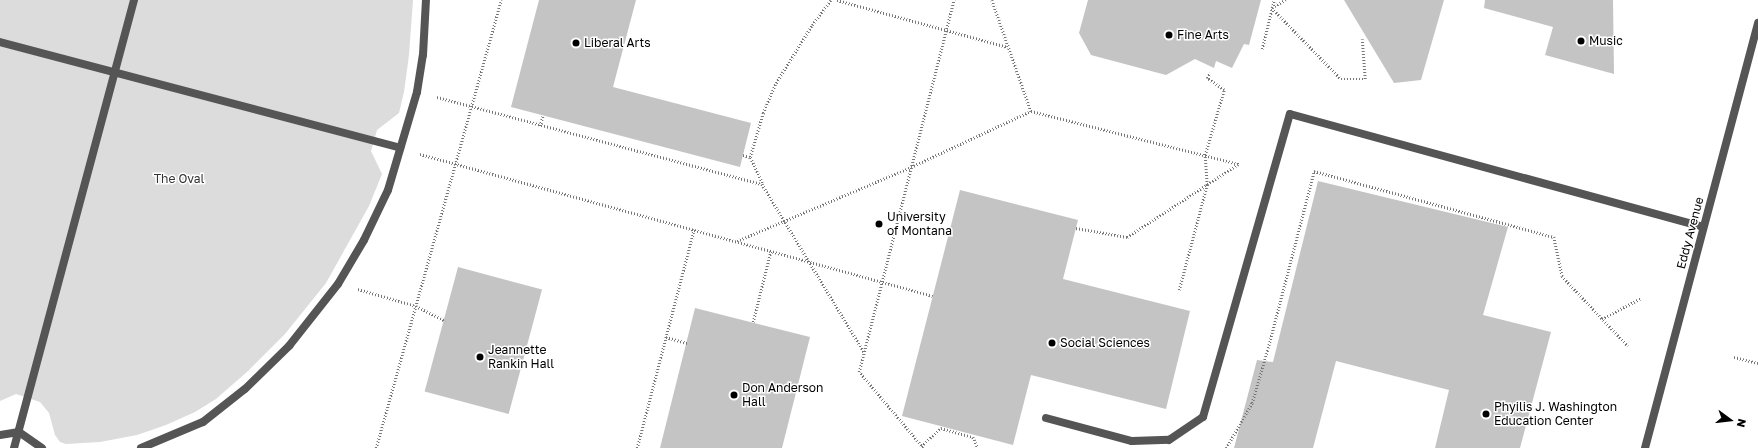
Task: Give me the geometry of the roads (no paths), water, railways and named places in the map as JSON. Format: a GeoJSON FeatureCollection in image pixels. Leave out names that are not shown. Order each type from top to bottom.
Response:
{"type":"FeatureCollection","features":[{"type":"Feature","properties":{"kind":"street"},"geometry":{"type":"LineString","coordinates":[[14,448],[134,0]]}},
{"type":"Feature","properties":{"kind":"street"},"geometry":{"type":"LineString","coordinates":[[141,448],[202,422],[245,388],[289,346],[338,284],[364,240],[388,190],[417,92],[423,55],[426,0]]}},
{"type":"Feature","properties":{"kind":"street","name":"Eddy Avenue"},"geometry":{"type":"LineString","coordinates":[[1645,448],[1758,23]]}},
{"type":"Feature","properties":{"kind":"street"},"geometry":{"type":"LineString","coordinates":[[0,42],[400,148]]}},
{"type":"Feature","properties":{"kind":"street"},"geometry":{"type":"LineString","coordinates":[[1046,418],[1132,441],[1169,440],[1203,417],[1290,114],[1703,227]]}},
{"type":"Feature","properties":{"kind":"street"},"geometry":{"type":"LineString","coordinates":[[0,435],[18,432],[42,448]]}},
{"type":"Feature","properties":{"kind":"place","name":"Fine Arts"},"geometry":{"type":"Point","coordinates":[1169,35]}},
{"type":"Feature","properties":{"kind":"place","name":"Music"},"geometry":{"type":"Point","coordinates":[1581,41]}},
{"type":"Feature","properties":{"kind":"place","name":"Liberal Arts"},"geometry":{"type":"Point","coordinates":[576,43]}},
{"type":"Feature","properties":{"kind":"place","name":"University of Montana"},"geometry":{"type":"Point","coordinates":[879,224]}},
{"type":"Feature","properties":{"kind":"place","name":"Social Sciences"},"geometry":{"type":"Point","coordinates":[1052,343]}},
{"type":"Feature","properties":{"kind":"place","name":"Jeannette Rankin Hall"},"geometry":{"type":"Point","coordinates":[480,357]}},
{"type":"Feature","properties":{"kind":"place","name":"Don Anderson Hall"},"geometry":{"type":"Point","coordinates":[734,395]}},
{"type":"Feature","properties":{"kind":"place","name":"Phyilis J. Washington Education Center"},"geometry":{"type":"Point","coordinates":[1486,414]}},
{"type":"Feature","properties":{"kind":"park label","name":"The Oval"},"geometry":{"type":"Point","coordinates":[179,179]}}]}
